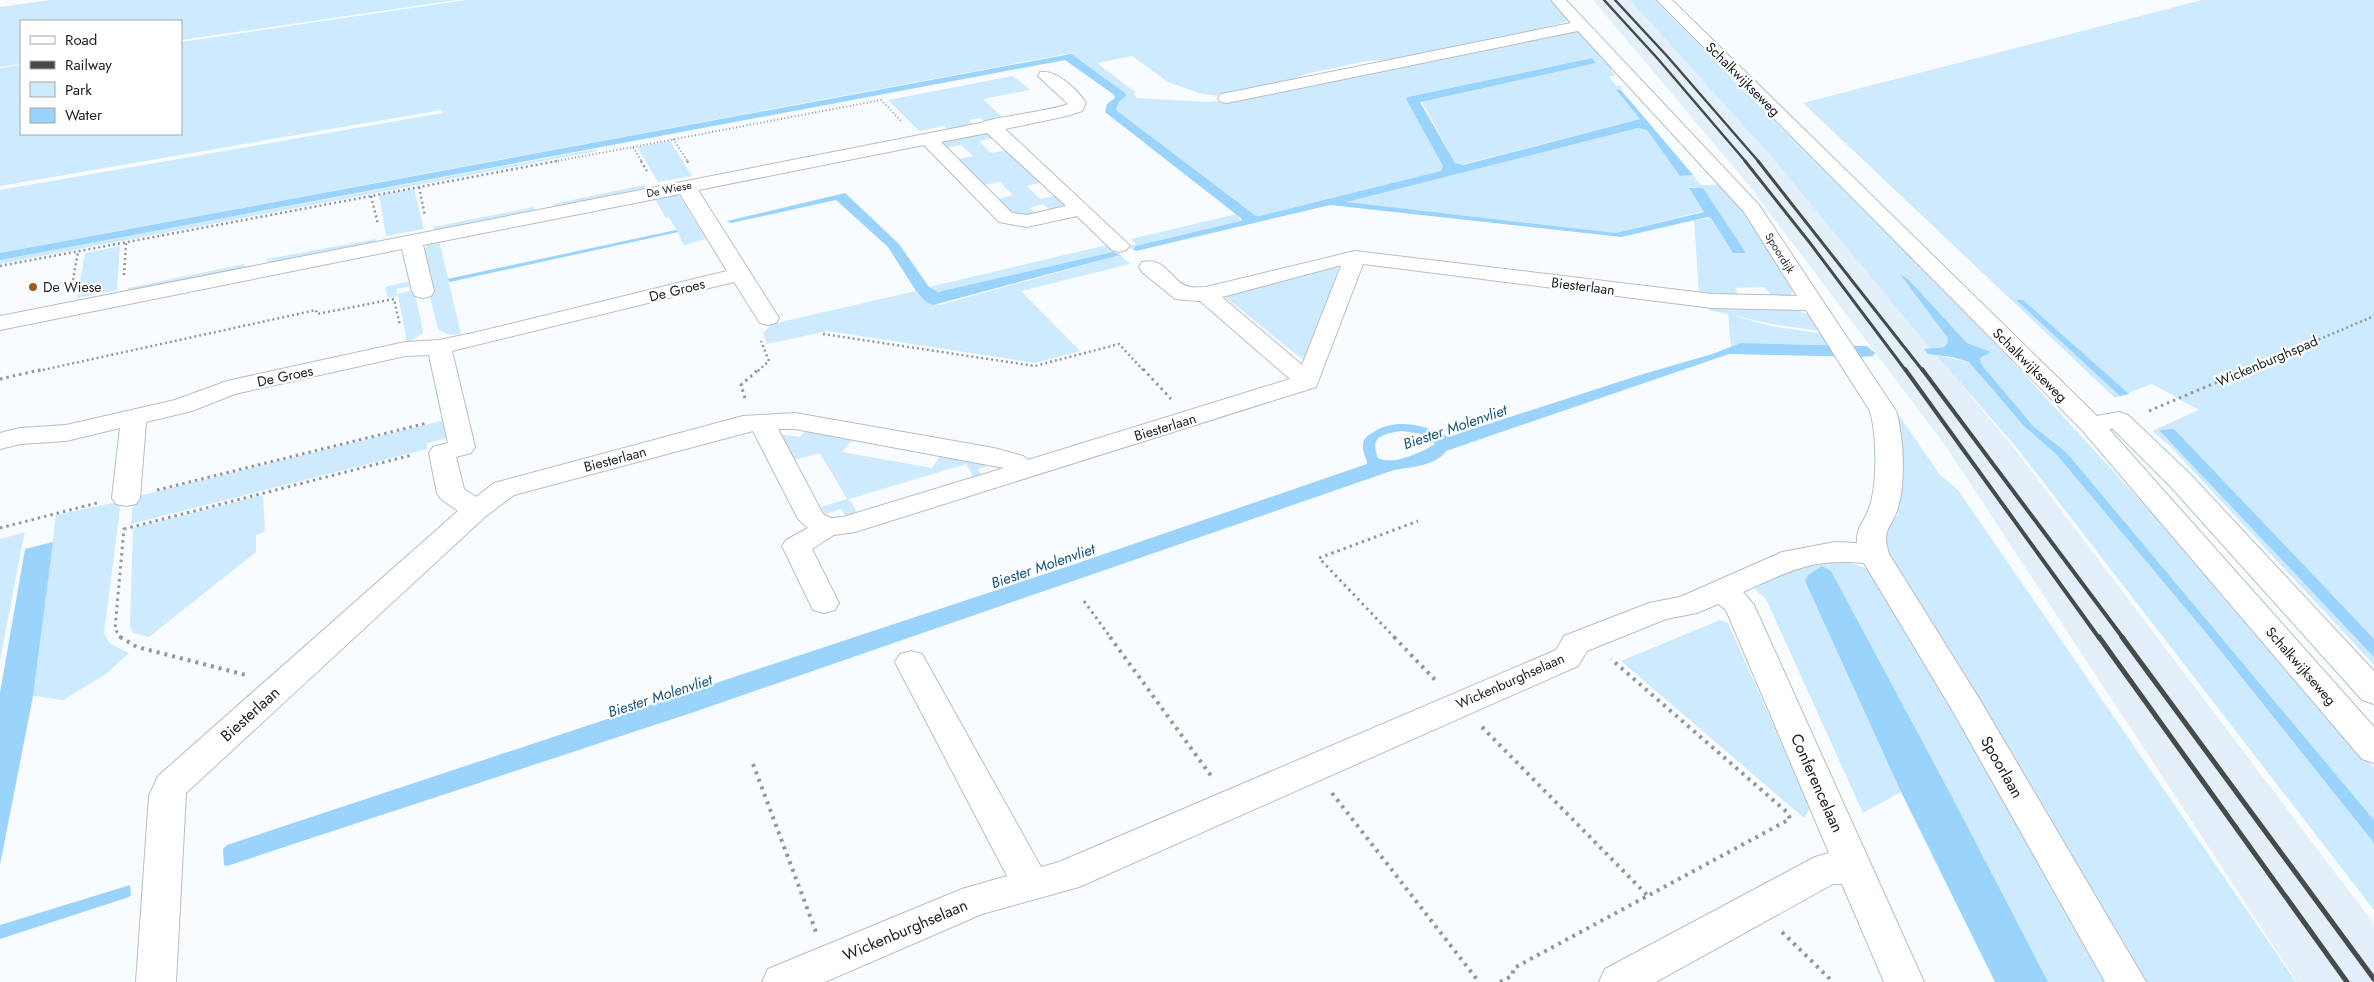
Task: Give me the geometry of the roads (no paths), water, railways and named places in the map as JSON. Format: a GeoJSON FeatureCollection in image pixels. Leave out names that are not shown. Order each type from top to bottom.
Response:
{"type":"FeatureCollection","features":[{"type":"Feature","properties":{"kind":"street","name":"Spoordijk"},"geometry":{"type":"LineString","coordinates":[[1558,0],[1752,209],[1811,303],[1883,411],[1888,425],[1889,463],[1883,510],[1872,526],[1870,540],[1874,554]]}},
{"type":"Feature","properties":{"kind":"street","name":"Schalkwijkseweg"},"geometry":{"type":"LineString","coordinates":[[1664,0],[2105,423],[2180,480],[2374,692]]}},
{"type":"Feature","properties":{"kind":"street"},"geometry":{"type":"LineString","coordinates":[[1226,98],[1562,28],[1582,26]]}},
{"type":"Feature","properties":{"kind":"street","name":"De Wiese"},"geometry":{"type":"LineString","coordinates":[[0,323],[922,138],[1067,111],[1076,107],[1077,102],[1074,98],[1046,76]]}},
{"type":"Feature","properties":{"kind":"street"},"geometry":{"type":"LineString","coordinates":[[989,125],[1120,246]]}},
{"type":"Feature","properties":{"kind":"street"},"geometry":{"type":"LineString","coordinates":[[922,138],[1006,218],[1027,221],[1081,209]]}},
{"type":"Feature","properties":{"kind":"street"},"geometry":{"type":"LineString","coordinates":[[685,186],[768,318]]}},
{"type":"Feature","properties":{"kind":"street"},"geometry":{"type":"LineString","coordinates":[[420,239],[423,292]]}},
{"type":"Feature","properties":{"kind":"street"},"geometry":{"type":"LineString","coordinates":[[1206,294],[1307,382],[1355,257]]}},
{"type":"Feature","properties":{"kind":"street","name":"Biesterlaan"},"geometry":{"type":"LineString","coordinates":[[1150,267],[1183,294],[1206,294],[1355,257],[1712,301],[1811,303]]}},
{"type":"Feature","properties":{"kind":"street","name":"De Groes"},"geometry":{"type":"LineString","coordinates":[[0,441],[20,436],[66,433],[183,406],[227,388],[406,349],[439,347],[741,274]]}},
{"type":"Feature","properties":{"kind":"street"},"geometry":{"type":"LineString","coordinates":[[439,347],[462,447],[442,453],[451,493],[476,510]]}},
{"type":"Feature","properties":{"kind":"street","name":"Biesterlaan"},"geometry":{"type":"LineString","coordinates":[[824,603],[796,546],[819,534],[826,527],[845,526],[1307,382]]}},
{"type":"Feature","properties":{"kind":"street"},"geometry":{"type":"LineString","coordinates":[[126,498],[134,417]]}},
{"type":"Feature","properties":{"kind":"street","name":"Biesterlaan"},"geometry":{"type":"LineString","coordinates":[[156,982],[167,796],[170,786],[476,510],[499,492],[519,484],[776,420],[795,421],[1005,458],[1014,462],[1022,470]]}},
{"type":"Feature","properties":{"kind":"street","name":"Schalkwijkseweg"},"geometry":{"type":"LineString","coordinates":[[2105,423],[2374,750]]}},
{"type":"Feature","properties":{"kind":"street"},"geometry":{"type":"LineString","coordinates":[[756,424],[765,428],[812,520],[826,527]]}},
{"type":"Feature","properties":{"kind":"street","name":"Wickenburghselaan"},"geometry":{"type":"LineString","coordinates":[[782,982],[975,900],[1066,876],[1567,658],[1575,644],[1660,610],[1686,606],[1792,559],[1835,551],[1874,554]]}},
{"type":"Feature","properties":{"kind":"street","name":"Spoorlaan"},"geometry":{"type":"LineString","coordinates":[[1874,554],[1968,710],[2126,982]]}},
{"type":"Feature","properties":{"kind":"street","name":"Conferencelaan"},"geometry":{"type":"LineString","coordinates":[[1722,591],[1739,605],[1904,982]]}},
{"type":"Feature","properties":{"kind":"street"},"geometry":{"type":"LineString","coordinates":[[911,662],[1031,884]]}},
{"type":"Feature","properties":{"kind":"street"},"geometry":{"type":"LineString","coordinates":[[1619,982],[1828,868],[1855,870]]}},
{"type":"Feature","properties":{"kind":"water"},"geometry":{"type":"Polygon","coordinates":[[[1071,54],[1125,93],[1126,96],[1118,103],[1116,110],[1256,216],[1441,171],[1443,166],[1406,99],[1408,97],[1592,58],[1596,63],[1420,102],[1455,163],[1463,165],[1640,119],[1616,90],[1621,90],[1693,175],[1680,176],[1647,130],[1638,128],[1346,202],[1616,233],[1704,212],[1689,188],[1703,188],[1746,253],[1733,253],[1711,218],[1708,217],[1621,237],[1330,205],[1136,251],[1133,249],[1136,246],[1241,221],[1242,219],[1105,112],[1107,104],[1115,98],[1113,94],[1065,60],[0,260],[0,253],[1071,54]]]}},
{"type":"Feature","properties":{"kind":"water"},"geometry":{"type":"Polygon","coordinates":[[[845,193],[899,244],[929,287],[938,292],[1113,252],[1120,255],[933,305],[926,302],[916,291],[888,247],[836,200],[731,223],[727,221],[845,193]]]}},
{"type":"Feature","properties":{"kind":"water"},"geometry":{"type":"Polygon","coordinates":[[[676,230],[678,232],[450,282],[447,279],[676,230]]]}},
{"type":"Feature","properties":{"kind":"water"},"geometry":{"type":"Polygon","coordinates":[[[1900,274],[1909,280],[1967,343],[1991,352],[1980,358],[1981,364],[2033,426],[2067,453],[2374,820],[2374,843],[2207,634],[2056,454],[2023,425],[1969,362],[1952,357],[1928,354],[1924,349],[1944,347],[1947,344],[1948,338],[1900,274]]]}},
{"type":"Feature","properties":{"kind":"water"},"geometry":{"type":"Polygon","coordinates":[[[2016,300],[2023,300],[2129,394],[2120,396],[2016,300]]]}},
{"type":"Feature","properties":{"kind":"water"},"geometry":{"type":"Polygon","coordinates":[[[1741,343],[1867,346],[1876,354],[1873,354],[1874,356],[1860,357],[1729,354],[1446,451],[1442,456],[1430,463],[1394,470],[697,711],[227,866],[224,865],[223,849],[227,845],[1072,565],[1367,464],[1363,450],[1364,441],[1368,435],[1381,428],[1390,425],[1410,424],[1430,429],[1448,437],[1640,375],[1712,354],[1741,343]],[[1402,431],[1380,437],[1375,444],[1378,458],[1384,460],[1399,459],[1423,451],[1435,444],[1422,434],[1402,431]]]}},
{"type":"Feature","properties":{"kind":"water"},"geometry":{"type":"Polygon","coordinates":[[[2174,429],[2374,639],[2374,657],[2159,430],[2174,429]]]}},
{"type":"Feature","properties":{"kind":"water"},"geometry":{"type":"Polygon","coordinates":[[[53,542],[33,696],[0,865],[0,693],[25,549],[53,542]]]}},
{"type":"Feature","properties":{"kind":"water"},"geometry":{"type":"Polygon","coordinates":[[[1822,566],[1831,571],[2048,982],[1995,982],[1901,792],[1805,581],[1808,575],[1822,566]]]}},
{"type":"Feature","properties":{"kind":"water"},"geometry":{"type":"Polygon","coordinates":[[[130,885],[131,895],[129,897],[0,939],[0,925],[130,885]]]}},
{"type":"Feature","properties":{"kind":"railway"},"geometry":{"type":"LineString","coordinates":[[1604,0],[1658,59],[1746,162]]}},
{"type":"Feature","properties":{"kind":"railway"},"geometry":{"type":"LineString","coordinates":[[1615,0],[1667,56],[1759,162]]}},
{"type":"Feature","properties":{"kind":"railway"},"geometry":{"type":"LineString","coordinates":[[1745,161],[1810,243],[1906,371]]}},
{"type":"Feature","properties":{"kind":"railway"},"geometry":{"type":"LineString","coordinates":[[1758,161],[1923,371]]}},
{"type":"Feature","properties":{"kind":"railway"},"geometry":{"type":"LineString","coordinates":[[1905,369],[2099,638]]}},
{"type":"Feature","properties":{"kind":"railway"},"geometry":{"type":"LineString","coordinates":[[1922,369],[2123,638]]}},
{"type":"Feature","properties":{"kind":"railway"},"geometry":{"type":"LineString","coordinates":[[2099,637],[2347,982]]}},
{"type":"Feature","properties":{"kind":"railway"},"geometry":{"type":"LineString","coordinates":[[2122,637],[2374,979]]}},
{"type":"Feature","properties":{"kind":"place","name":"De Wiese"},"geometry":{"type":"Point","coordinates":[33,287]}},
{"type":"Feature","properties":{"kind":"water label","name":"Biester Molenvliet"},"geometry":{"type":"Point","coordinates":[1455,427]}},
{"type":"Feature","properties":{"kind":"water label","name":"Biester Molenvliet"},"geometry":{"type":"Point","coordinates":[1043,566]}},
{"type":"Feature","properties":{"kind":"water label","name":"Biester Molenvliet"},"geometry":{"type":"Point","coordinates":[660,696]}}]}
